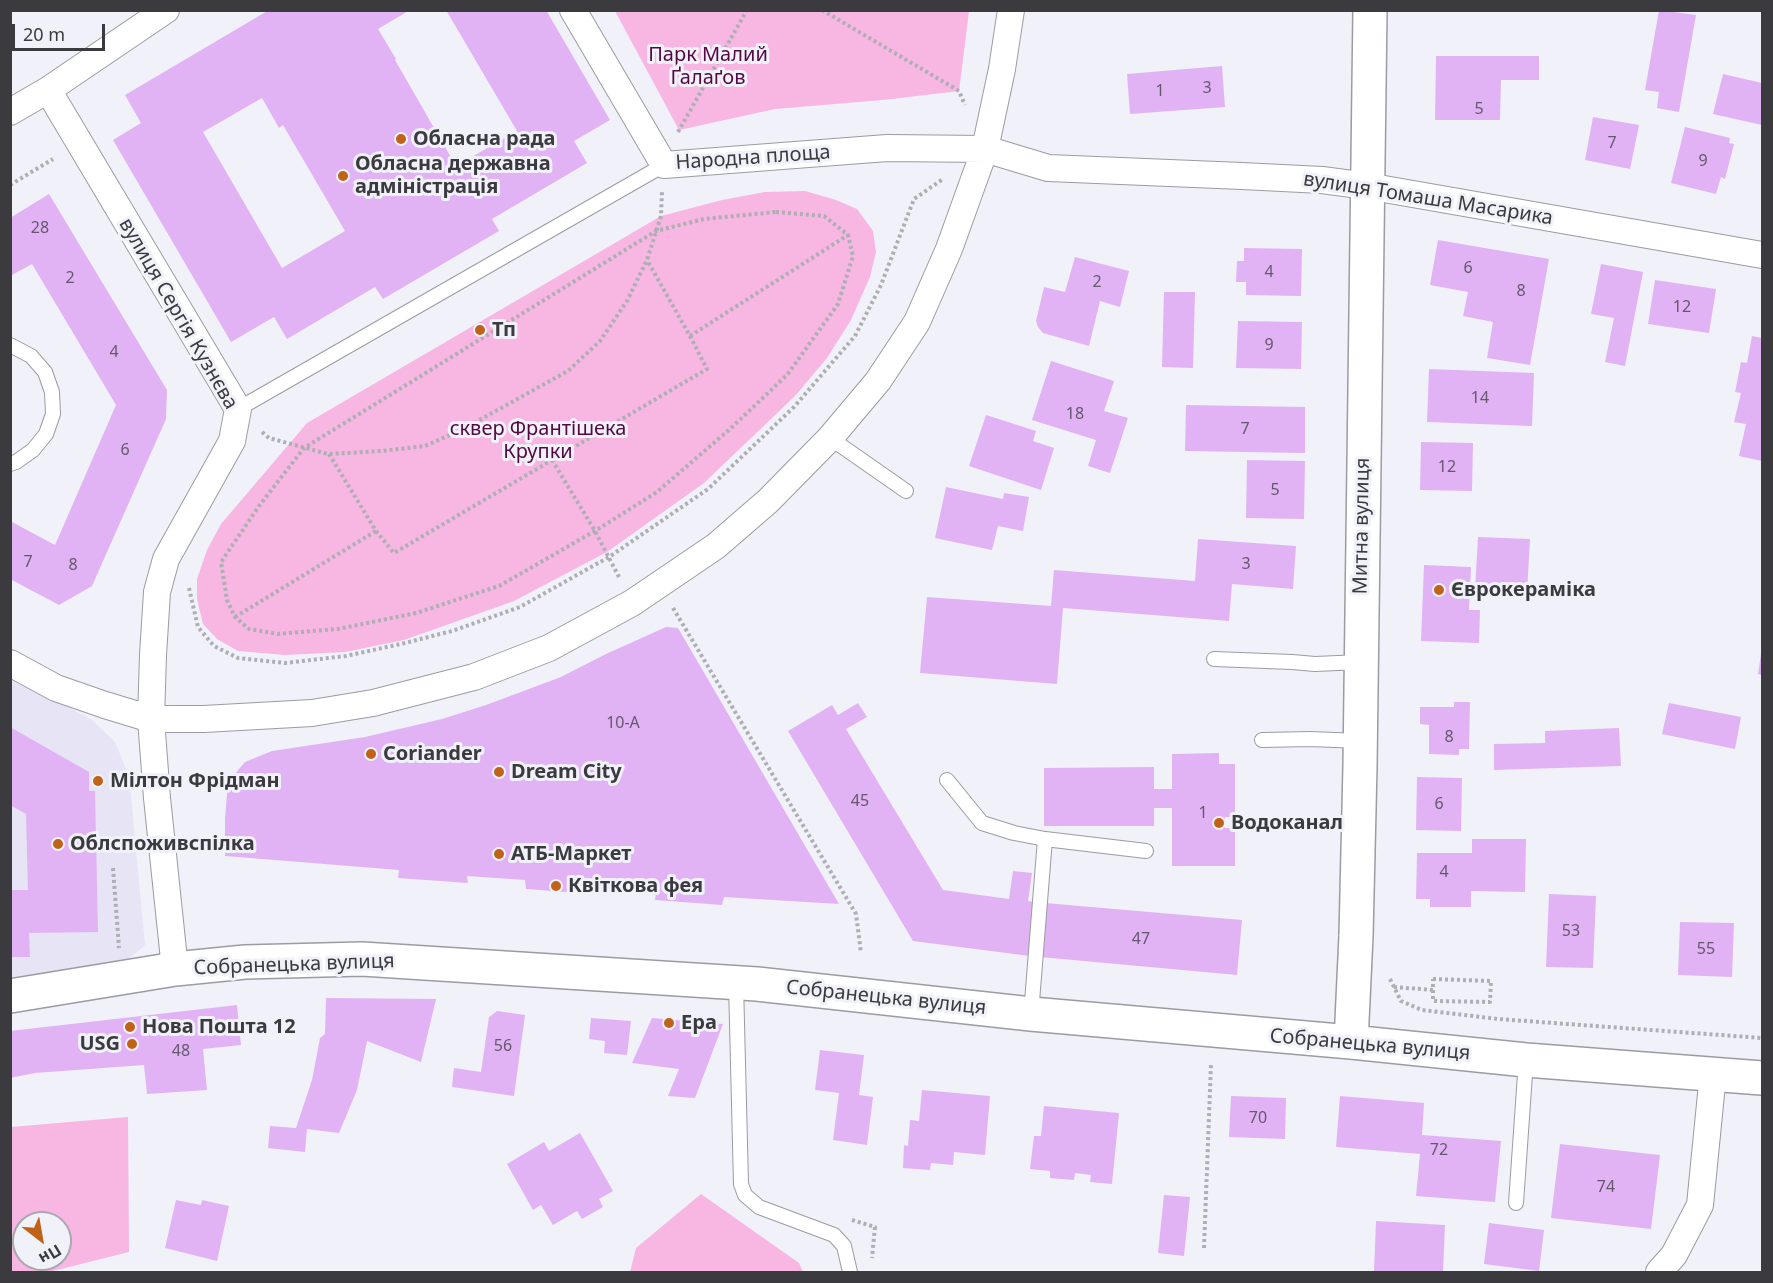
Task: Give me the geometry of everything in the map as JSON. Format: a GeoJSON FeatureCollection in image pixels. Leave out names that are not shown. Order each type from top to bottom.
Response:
{"type":"FeatureCollection","features":[{"type":"Feature","properties":{"kind":"main road","name":"Митна вулиця"},"geometry":{"type":"LineString","coordinates":[[1351,1042],[1356,936],[1360,741],[1370,10]]}},
{"type":"Feature","properties":{"kind":"main road","name":"Собранецька вулиця"},"geometry":{"type":"LineString","coordinates":[[10,996],[175,969],[245,962],[362,959],[736,983],[861,994],[1031,1014],[1527,1060],[1762,1078]]}},
{"type":"Feature","properties":{"kind":"street","name":"Народна площа"},"geometry":{"type":"LineString","coordinates":[[573,10],[663,165],[887,148],[985,149]]}},
{"type":"Feature","properties":{"kind":"street"},"geometry":{"type":"LineString","coordinates":[[10,663],[56,688],[151,719],[204,719],[312,713],[373,703],[474,677],[549,648],[632,603],[716,546],[768,501],[830,438],[878,381],[917,322],[949,249],[985,149],[1002,69],[1011,10]]}},
{"type":"Feature","properties":{"kind":"street"},"geometry":{"type":"LineString","coordinates":[[10,112],[48,90],[158,13]]}},
{"type":"Feature","properties":{"kind":"street","name":"вулиця Сергія Кузнєва"},"geometry":{"type":"LineString","coordinates":[[48,90],[238,410],[232,441],[166,559],[157,592],[151,719],[175,969]]}},
{"type":"Feature","properties":{"kind":"street","name":"вулиця Томаша Масарика"},"geometry":{"type":"LineString","coordinates":[[985,149],[1048,168],[1322,180],[1367,186],[1762,255]]}},
{"type":"Feature","properties":{"kind":"street"},"geometry":{"type":"LineString","coordinates":[[1659,1272],[1674,1255],[1700,1205],[1713,1074]]}},
{"type":"Feature","properties":{"kind":"lane"},"geometry":{"type":"LineString","coordinates":[[238,410],[663,165]]}},
{"type":"Feature","properties":{"kind":"lane"},"geometry":{"type":"LineString","coordinates":[[10,345],[31,356],[45,372],[52,392],[53,414],[46,434],[33,450],[10,464]]}},
{"type":"Feature","properties":{"kind":"lane"},"geometry":{"type":"LineString","coordinates":[[830,438],[906,491]]}},
{"type":"Feature","properties":{"kind":"lane"},"geometry":{"type":"LineString","coordinates":[[1214,659],[1315,664],[1361,662]]}},
{"type":"Feature","properties":{"kind":"lane"},"geometry":{"type":"LineString","coordinates":[[1262,740],[1360,741]]}},
{"type":"Feature","properties":{"kind":"lane"},"geometry":{"type":"LineString","coordinates":[[947,780],[982,823],[1014,833],[1045,839],[1146,851]]}},
{"type":"Feature","properties":{"kind":"lane"},"geometry":{"type":"LineString","coordinates":[[1031,1014],[1045,839]]}},
{"type":"Feature","properties":{"kind":"lane"},"geometry":{"type":"LineString","coordinates":[[736,983],[741,1184],[745,1195],[759,1208],[834,1235],[844,1246],[850,1272]]}},
{"type":"Feature","properties":{"kind":"lane"},"geometry":{"type":"LineString","coordinates":[[1516,1203],[1527,1060]]}},
{"type":"Feature","properties":{"kind":"path"},"geometry":{"type":"LineString","coordinates":[[679,130],[747,10]]}},
{"type":"Feature","properties":{"kind":"path"},"geometry":{"type":"LineString","coordinates":[[822,10],[959,92]]}},
{"type":"Feature","properties":{"kind":"path"},"geometry":{"type":"LineString","coordinates":[[188,579],[198,627],[214,646],[238,658],[285,663],[346,656],[452,632],[520,608],[609,557],[708,489],[794,408],[855,336],[882,285],[914,199],[985,149]]}},
{"type":"Feature","properties":{"kind":"path"},"geometry":{"type":"LineString","coordinates":[[10,184],[53,159]]}},
{"type":"Feature","properties":{"kind":"path"},"geometry":{"type":"LineString","coordinates":[[288,443],[328,454],[425,446],[463,429],[568,371],[600,341],[627,301],[646,260],[661,216],[663,165]]}},
{"type":"Feature","properties":{"kind":"path"},"geometry":{"type":"LineString","coordinates":[[776,212],[824,216],[848,235],[853,256],[838,304],[787,375],[730,429],[657,492],[595,531],[499,586],[416,613],[338,629],[278,634],[249,629],[235,617],[226,600],[221,561],[259,506],[304,448],[656,231],[704,219],[776,212]]}},
{"type":"Feature","properties":{"kind":"path"},"geometry":{"type":"LineString","coordinates":[[690,336],[848,235]]}},
{"type":"Feature","properties":{"kind":"path"},"geometry":{"type":"LineString","coordinates":[[328,454],[376,531],[394,553],[707,369],[646,260]]}},
{"type":"Feature","properties":{"kind":"path"},"geometry":{"type":"LineString","coordinates":[[552,460],[607,552]]}},
{"type":"Feature","properties":{"kind":"path"},"geometry":{"type":"LineString","coordinates":[[235,617],[376,531]]}},
{"type":"Feature","properties":{"kind":"path"},"geometry":{"type":"LineString","coordinates":[[659,585],[856,914],[861,953]]}},
{"type":"Feature","properties":{"kind":"path"},"geometry":{"type":"LineString","coordinates":[[113,868],[119,949]]}},
{"type":"Feature","properties":{"kind":"path"},"geometry":{"type":"LineString","coordinates":[[1390,979],[1401,1001],[1422,1010],[1498,1019],[1762,1038]]}},
{"type":"Feature","properties":{"kind":"path"},"geometry":{"type":"LineString","coordinates":[[1433,979],[1491,981],[1490,1002],[1432,1001],[1433,990],[1433,979]]}},
{"type":"Feature","properties":{"kind":"path"},"geometry":{"type":"LineString","coordinates":[[1394,987],[1433,990]]}},
{"type":"Feature","properties":{"kind":"path"},"geometry":{"type":"LineString","coordinates":[[1204,1248],[1211,1064]]}},
{"type":"Feature","properties":{"kind":"path"},"geometry":{"type":"LineString","coordinates":[[842,1217],[875,1227],[871,1261]]}},
{"type":"Feature","properties":{"kind":"shaded area"},"geometry":{"type":"Polygon","coordinates":[[[11,676],[92,720],[115,742],[129,776],[145,945],[124,963],[11,982],[11,676]]]}},
{"type":"Feature","properties":{"kind":"green space","name":"Парк Малий Ґалаґов"},"geometry":{"type":"Polygon","coordinates":[[[615,11],[969,11],[959,91],[775,109],[679,130],[615,11]]]}},
{"type":"Feature","properties":{"kind":"green space","name":"сквер Франтішека Крупки"},"geometry":{"type":"Polygon","coordinates":[[[805,191],[857,209],[873,231],[876,252],[870,277],[851,320],[827,358],[795,396],[704,483],[607,552],[514,601],[404,640],[345,652],[285,655],[238,651],[217,639],[203,624],[197,599],[197,579],[207,550],[221,524],[307,423],[661,216],[722,200],[765,192],[805,191]]]}},
{"type":"Feature","properties":{"kind":"green space"},"geometry":{"type":"Polygon","coordinates":[[[128,1117],[129,1252],[72,1266],[72,1211],[12,1211],[12,1271],[53,1271],[11,1272],[11,1127],[128,1117]]]}},
{"type":"Feature","properties":{"kind":"green space"},"geometry":{"type":"Polygon","coordinates":[[[701,1194],[799,1263],[803,1272],[630,1272],[636,1248],[701,1194]]]}},
{"type":"Feature","properties":{"kind":"building"},"geometry":{"type":"Polygon","coordinates":[[[269,10],[410,10],[378,29],[456,166],[517,131],[446,10],[546,10],[610,120],[574,141],[587,163],[492,219],[499,231],[383,299],[375,287],[287,339],[274,317],[231,342],[113,140],[141,123],[125,95],[269,10]],[[262,98],[203,132],[282,268],[345,231],[283,125],[279,128],[262,98]]]}},
{"type":"Feature","properties":{"kind":"building"},"geometry":{"type":"Polygon","coordinates":[[[1659,10],[1696,15],[1679,112],[1657,108],[1659,92],[1645,90],[1659,10]]]}},
{"type":"Feature","properties":{"kind":"building"},"geometry":{"type":"Polygon","coordinates":[[[1436,56],[1539,56],[1539,80],[1501,80],[1500,120],[1435,120],[1436,56]]]}},
{"type":"Feature","properties":{"kind":"building"},"geometry":{"type":"Polygon","coordinates":[[[1222,66],[1225,107],[1130,114],[1127,74],[1222,66]]]}},
{"type":"Feature","properties":{"kind":"building"},"geometry":{"type":"Polygon","coordinates":[[[1723,74],[1762,83],[1762,125],[1713,114],[1723,74]]]}},
{"type":"Feature","properties":{"kind":"building"},"geometry":{"type":"Polygon","coordinates":[[[1593,117],[1639,125],[1630,169],[1585,160],[1593,117]]]}},
{"type":"Feature","properties":{"kind":"building"},"geometry":{"type":"Polygon","coordinates":[[[1685,127],[1730,138],[1729,143],[1734,144],[1725,179],[1721,177],[1716,194],[1671,183],[1685,127]]]}},
{"type":"Feature","properties":{"kind":"building"},"geometry":{"type":"Polygon","coordinates":[[[49,194],[167,390],[166,419],[92,586],[59,605],[10,579],[10,521],[55,545],[116,405],[32,264],[10,276],[10,218],[49,194]]]}},
{"type":"Feature","properties":{"kind":"building"},"geometry":{"type":"Polygon","coordinates":[[[1438,240],[1549,259],[1530,365],[1487,358],[1493,322],[1463,316],[1468,292],[1430,285],[1438,240]]]}},
{"type":"Feature","properties":{"kind":"building"},"geometry":{"type":"Polygon","coordinates":[[[1244,248],[1302,249],[1301,296],[1246,295],[1246,282],[1236,282],[1237,261],[1244,261],[1244,248]]]}},
{"type":"Feature","properties":{"kind":"building"},"geometry":{"type":"Polygon","coordinates":[[[1075,257],[1129,271],[1120,307],[1100,301],[1089,346],[1043,333],[1036,321],[1044,287],[1065,292],[1075,257]]]}},
{"type":"Feature","properties":{"kind":"building"},"geometry":{"type":"Polygon","coordinates":[[[1601,264],[1643,272],[1625,366],[1605,362],[1614,318],[1591,314],[1601,264]]]}},
{"type":"Feature","properties":{"kind":"building"},"geometry":{"type":"Polygon","coordinates":[[[1655,280],[1716,289],[1709,333],[1648,324],[1655,280]]]}},
{"type":"Feature","properties":{"kind":"building"},"geometry":{"type":"Polygon","coordinates":[[[1164,292],[1195,292],[1193,368],[1162,367],[1164,292]]]}},
{"type":"Feature","properties":{"kind":"building"},"geometry":{"type":"Polygon","coordinates":[[[1238,321],[1302,322],[1301,369],[1236,368],[1238,321]]]}},
{"type":"Feature","properties":{"kind":"building","name":"Тп"},"geometry":{"type":"Polygon","coordinates":[[[481,325],[485,332],[480,335],[476,329],[481,325]]]}},
{"type":"Feature","properties":{"kind":"building"},"geometry":{"type":"Polygon","coordinates":[[[1752,336],[1762,338],[1762,461],[1739,456],[1746,424],[1734,422],[1741,393],[1735,392],[1741,362],[1747,363],[1752,336]]]}},
{"type":"Feature","properties":{"kind":"building"},"geometry":{"type":"Polygon","coordinates":[[[1051,361],[1114,381],[1104,411],[1128,418],[1110,473],[1088,466],[1096,440],[1032,420],[1051,361]]]}},
{"type":"Feature","properties":{"kind":"building"},"geometry":{"type":"Polygon","coordinates":[[[1429,369],[1534,373],[1532,426],[1427,422],[1429,369]]]}},
{"type":"Feature","properties":{"kind":"building"},"geometry":{"type":"Polygon","coordinates":[[[1186,405],[1305,407],[1305,453],[1185,451],[1186,405]]]}},
{"type":"Feature","properties":{"kind":"building"},"geometry":{"type":"Polygon","coordinates":[[[986,415],[1036,431],[1033,441],[1054,448],[1041,490],[969,466],[986,415]]]}},
{"type":"Feature","properties":{"kind":"building"},"geometry":{"type":"Polygon","coordinates":[[[1421,442],[1473,443],[1472,491],[1420,490],[1421,442]]]}},
{"type":"Feature","properties":{"kind":"building"},"geometry":{"type":"Polygon","coordinates":[[[1247,460],[1305,461],[1304,519],[1246,518],[1247,460]]]}},
{"type":"Feature","properties":{"kind":"building"},"geometry":{"type":"Polygon","coordinates":[[[946,487],[1003,499],[1004,493],[1029,497],[1023,531],[998,526],[992,550],[935,538],[946,487]]]}},
{"type":"Feature","properties":{"kind":"building"},"geometry":{"type":"Polygon","coordinates":[[[1478,537],[1530,539],[1527,593],[1475,590],[1478,537]]]}},
{"type":"Feature","properties":{"kind":"building"},"geometry":{"type":"Polygon","coordinates":[[[1198,539],[1296,546],[1293,589],[1232,584],[1229,621],[1063,608],[1057,684],[920,673],[927,597],[1051,606],[1054,570],[1195,581],[1198,539]]]}},
{"type":"Feature","properties":{"kind":"building"},"geometry":{"type":"Polygon","coordinates":[[[1424,565],[1471,567],[1469,610],[1480,610],[1479,643],[1421,641],[1424,565]]]}},
{"type":"Feature","properties":{"kind":"building","name":"Dream City"},"geometry":{"type":"Polygon","coordinates":[[[666,627],[678,628],[839,904],[724,897],[722,905],[655,900],[656,891],[594,886],[592,894],[526,889],[525,880],[467,876],[468,883],[398,878],[399,870],[225,856],[228,782],[245,762],[272,751],[365,737],[442,719],[486,705],[561,677],[666,627]]]}},
{"type":"Feature","properties":{"kind":"building"},"geometry":{"type":"Polygon","coordinates":[[[1762,654],[1762,675],[1758,674],[1762,654]]]}},
{"type":"Feature","properties":{"kind":"building"},"geometry":{"type":"Polygon","coordinates":[[[1454,702],[1470,702],[1469,749],[1459,749],[1459,755],[1429,754],[1429,725],[1420,724],[1420,707],[1454,707],[1454,702]]]}},
{"type":"Feature","properties":{"kind":"building"},"geometry":{"type":"Polygon","coordinates":[[[858,703],[867,717],[846,729],[943,890],[1009,899],[1013,871],[1032,873],[1028,901],[1035,902],[1030,956],[913,941],[788,731],[832,705],[838,715],[858,703]]]}},
{"type":"Feature","properties":{"kind":"building"},"geometry":{"type":"Polygon","coordinates":[[[1669,703],[1741,717],[1735,749],[1662,734],[1669,703]]]}},
{"type":"Feature","properties":{"kind":"building"},"geometry":{"type":"Polygon","coordinates":[[[10,727],[89,772],[89,791],[95,791],[98,932],[29,933],[30,957],[10,957],[10,890],[28,890],[26,814],[10,805],[10,727]]]}},
{"type":"Feature","properties":{"kind":"building"},"geometry":{"type":"Polygon","coordinates":[[[1619,728],[1621,766],[1494,770],[1494,744],[1545,743],[1545,731],[1619,728]]]}},
{"type":"Feature","properties":{"kind":"building"},"geometry":{"type":"Polygon","coordinates":[[[1219,753],[1219,764],[1235,764],[1235,817],[1225,817],[1225,828],[1235,828],[1235,866],[1172,866],[1172,808],[1154,808],[1154,826],[1044,826],[1044,768],[1154,767],[1154,789],[1172,789],[1172,754],[1219,753]]]}},
{"type":"Feature","properties":{"kind":"building"},"geometry":{"type":"Polygon","coordinates":[[[1417,777],[1462,778],[1461,831],[1416,830],[1417,777]]]}},
{"type":"Feature","properties":{"kind":"building"},"geometry":{"type":"Polygon","coordinates":[[[1472,839],[1526,839],[1525,892],[1471,891],[1471,907],[1430,907],[1430,899],[1416,899],[1417,853],[1472,853],[1472,839]]]}},
{"type":"Feature","properties":{"kind":"building"},"geometry":{"type":"Polygon","coordinates":[[[1549,894],[1596,896],[1593,968],[1546,967],[1549,894]]]}},
{"type":"Feature","properties":{"kind":"building"},"geometry":{"type":"Polygon","coordinates":[[[1045,903],[1242,920],[1237,975],[1040,957],[1045,903]]]}},
{"type":"Feature","properties":{"kind":"building"},"geometry":{"type":"Polygon","coordinates":[[[1680,922],[1734,923],[1732,977],[1678,975],[1680,922]]]}},
{"type":"Feature","properties":{"kind":"building"},"geometry":{"type":"Polygon","coordinates":[[[326,998],[436,999],[421,1062],[367,1041],[357,1090],[339,1133],[307,1129],[305,1152],[268,1148],[270,1126],[296,1128],[312,1080],[320,1038],[325,1034],[326,998]]]}},
{"type":"Feature","properties":{"kind":"building"},"geometry":{"type":"Polygon","coordinates":[[[237,1005],[241,1045],[203,1049],[207,1090],[147,1094],[144,1065],[35,1073],[10,1078],[10,1031],[237,1005]]]}},
{"type":"Feature","properties":{"kind":"building"},"geometry":{"type":"Polygon","coordinates":[[[497,1011],[525,1015],[514,1096],[452,1087],[454,1068],[481,1072],[489,1017],[497,1011]]]}},
{"type":"Feature","properties":{"kind":"building"},"geometry":{"type":"Polygon","coordinates":[[[591,1018],[631,1021],[627,1055],[604,1053],[605,1041],[589,1039],[591,1018]]]}},
{"type":"Feature","properties":{"kind":"building"},"geometry":{"type":"Polygon","coordinates":[[[652,1018],[723,1024],[695,1098],[668,1096],[679,1069],[632,1063],[652,1018]]]}},
{"type":"Feature","properties":{"kind":"building"},"geometry":{"type":"Polygon","coordinates":[[[820,1050],[864,1055],[859,1095],[873,1097],[867,1145],[833,1140],[839,1093],[815,1090],[820,1050]]]}},
{"type":"Feature","properties":{"kind":"building"},"geometry":{"type":"Polygon","coordinates":[[[922,1090],[990,1096],[985,1155],[954,1152],[953,1165],[931,1163],[930,1170],[903,1168],[904,1145],[908,1146],[910,1120],[919,1121],[922,1090]]]}},
{"type":"Feature","properties":{"kind":"building"},"geometry":{"type":"Polygon","coordinates":[[[1231,1096],[1286,1098],[1285,1139],[1229,1137],[1231,1096]]]}},
{"type":"Feature","properties":{"kind":"building"},"geometry":{"type":"Polygon","coordinates":[[[1340,1096],[1424,1103],[1422,1135],[1501,1141],[1495,1202],[1416,1196],[1420,1154],[1336,1147],[1340,1096]]]}},
{"type":"Feature","properties":{"kind":"building"},"geometry":{"type":"Polygon","coordinates":[[[1044,1106],[1119,1113],[1112,1184],[1090,1182],[1091,1175],[1075,1173],[1074,1180],[1050,1178],[1050,1171],[1030,1169],[1034,1136],[1041,1136],[1044,1106]]]}},
{"type":"Feature","properties":{"kind":"building"},"geometry":{"type":"Polygon","coordinates":[[[580,1133],[613,1191],[599,1199],[603,1207],[582,1219],[577,1211],[553,1225],[541,1205],[533,1210],[507,1164],[544,1142],[549,1151],[580,1133]]]}},
{"type":"Feature","properties":{"kind":"building"},"geometry":{"type":"Polygon","coordinates":[[[1560,1144],[1660,1155],[1651,1229],[1551,1218],[1560,1144]]]}},
{"type":"Feature","properties":{"kind":"building"},"geometry":{"type":"Polygon","coordinates":[[[1164,1195],[1190,1197],[1184,1256],[1158,1253],[1164,1195]]]}},
{"type":"Feature","properties":{"kind":"building"},"geometry":{"type":"Polygon","coordinates":[[[176,1200],[201,1205],[202,1200],[229,1206],[217,1261],[165,1248],[176,1200]]]}},
{"type":"Feature","properties":{"kind":"building"},"geometry":{"type":"Polygon","coordinates":[[[1376,1221],[1445,1225],[1443,1272],[1374,1272],[1376,1221]]]}},
{"type":"Feature","properties":{"kind":"building"},"geometry":{"type":"Polygon","coordinates":[[[1489,1223],[1544,1230],[1539,1271],[1484,1264],[1489,1223]]]}},
{"type":"Feature","properties":{"kind":"place","name":"Обласна рада"},"geometry":{"type":"Point","coordinates":[401,139]}},
{"type":"Feature","properties":{"kind":"place","name":"Обласна державна адміністрація"},"geometry":{"type":"Point","coordinates":[343,176]}},
{"type":"Feature","properties":{"kind":"place","name":"Тп"},"geometry":{"type":"Point","coordinates":[480,330]}},
{"type":"Feature","properties":{"kind":"place","name":"Єврокераміка"},"geometry":{"type":"Point","coordinates":[1439,590]}},
{"type":"Feature","properties":{"kind":"place","name":"Coriander"},"geometry":{"type":"Point","coordinates":[371,754]}},
{"type":"Feature","properties":{"kind":"place","name":"Dream City"},"geometry":{"type":"Point","coordinates":[499,772]}},
{"type":"Feature","properties":{"kind":"place","name":"Мілтон Фрідман"},"geometry":{"type":"Point","coordinates":[98,781]}},
{"type":"Feature","properties":{"kind":"place","name":"Водоканал"},"geometry":{"type":"Point","coordinates":[1219,823]}},
{"type":"Feature","properties":{"kind":"place","name":"Облспоживспілка"},"geometry":{"type":"Point","coordinates":[58,844]}},
{"type":"Feature","properties":{"kind":"place","name":"АТБ-Маркет"},"geometry":{"type":"Point","coordinates":[499,854]}},
{"type":"Feature","properties":{"kind":"place","name":"Квіткова фея"},"geometry":{"type":"Point","coordinates":[556,886]}},
{"type":"Feature","properties":{"kind":"place","name":"Ера"},"geometry":{"type":"Point","coordinates":[669,1023]}},
{"type":"Feature","properties":{"kind":"place","name":"Нова Пошта 12"},"geometry":{"type":"Point","coordinates":[130,1027]}},
{"type":"Feature","properties":{"kind":"place","name":"USG"},"geometry":{"type":"Point","coordinates":[132,1044]}}]}
